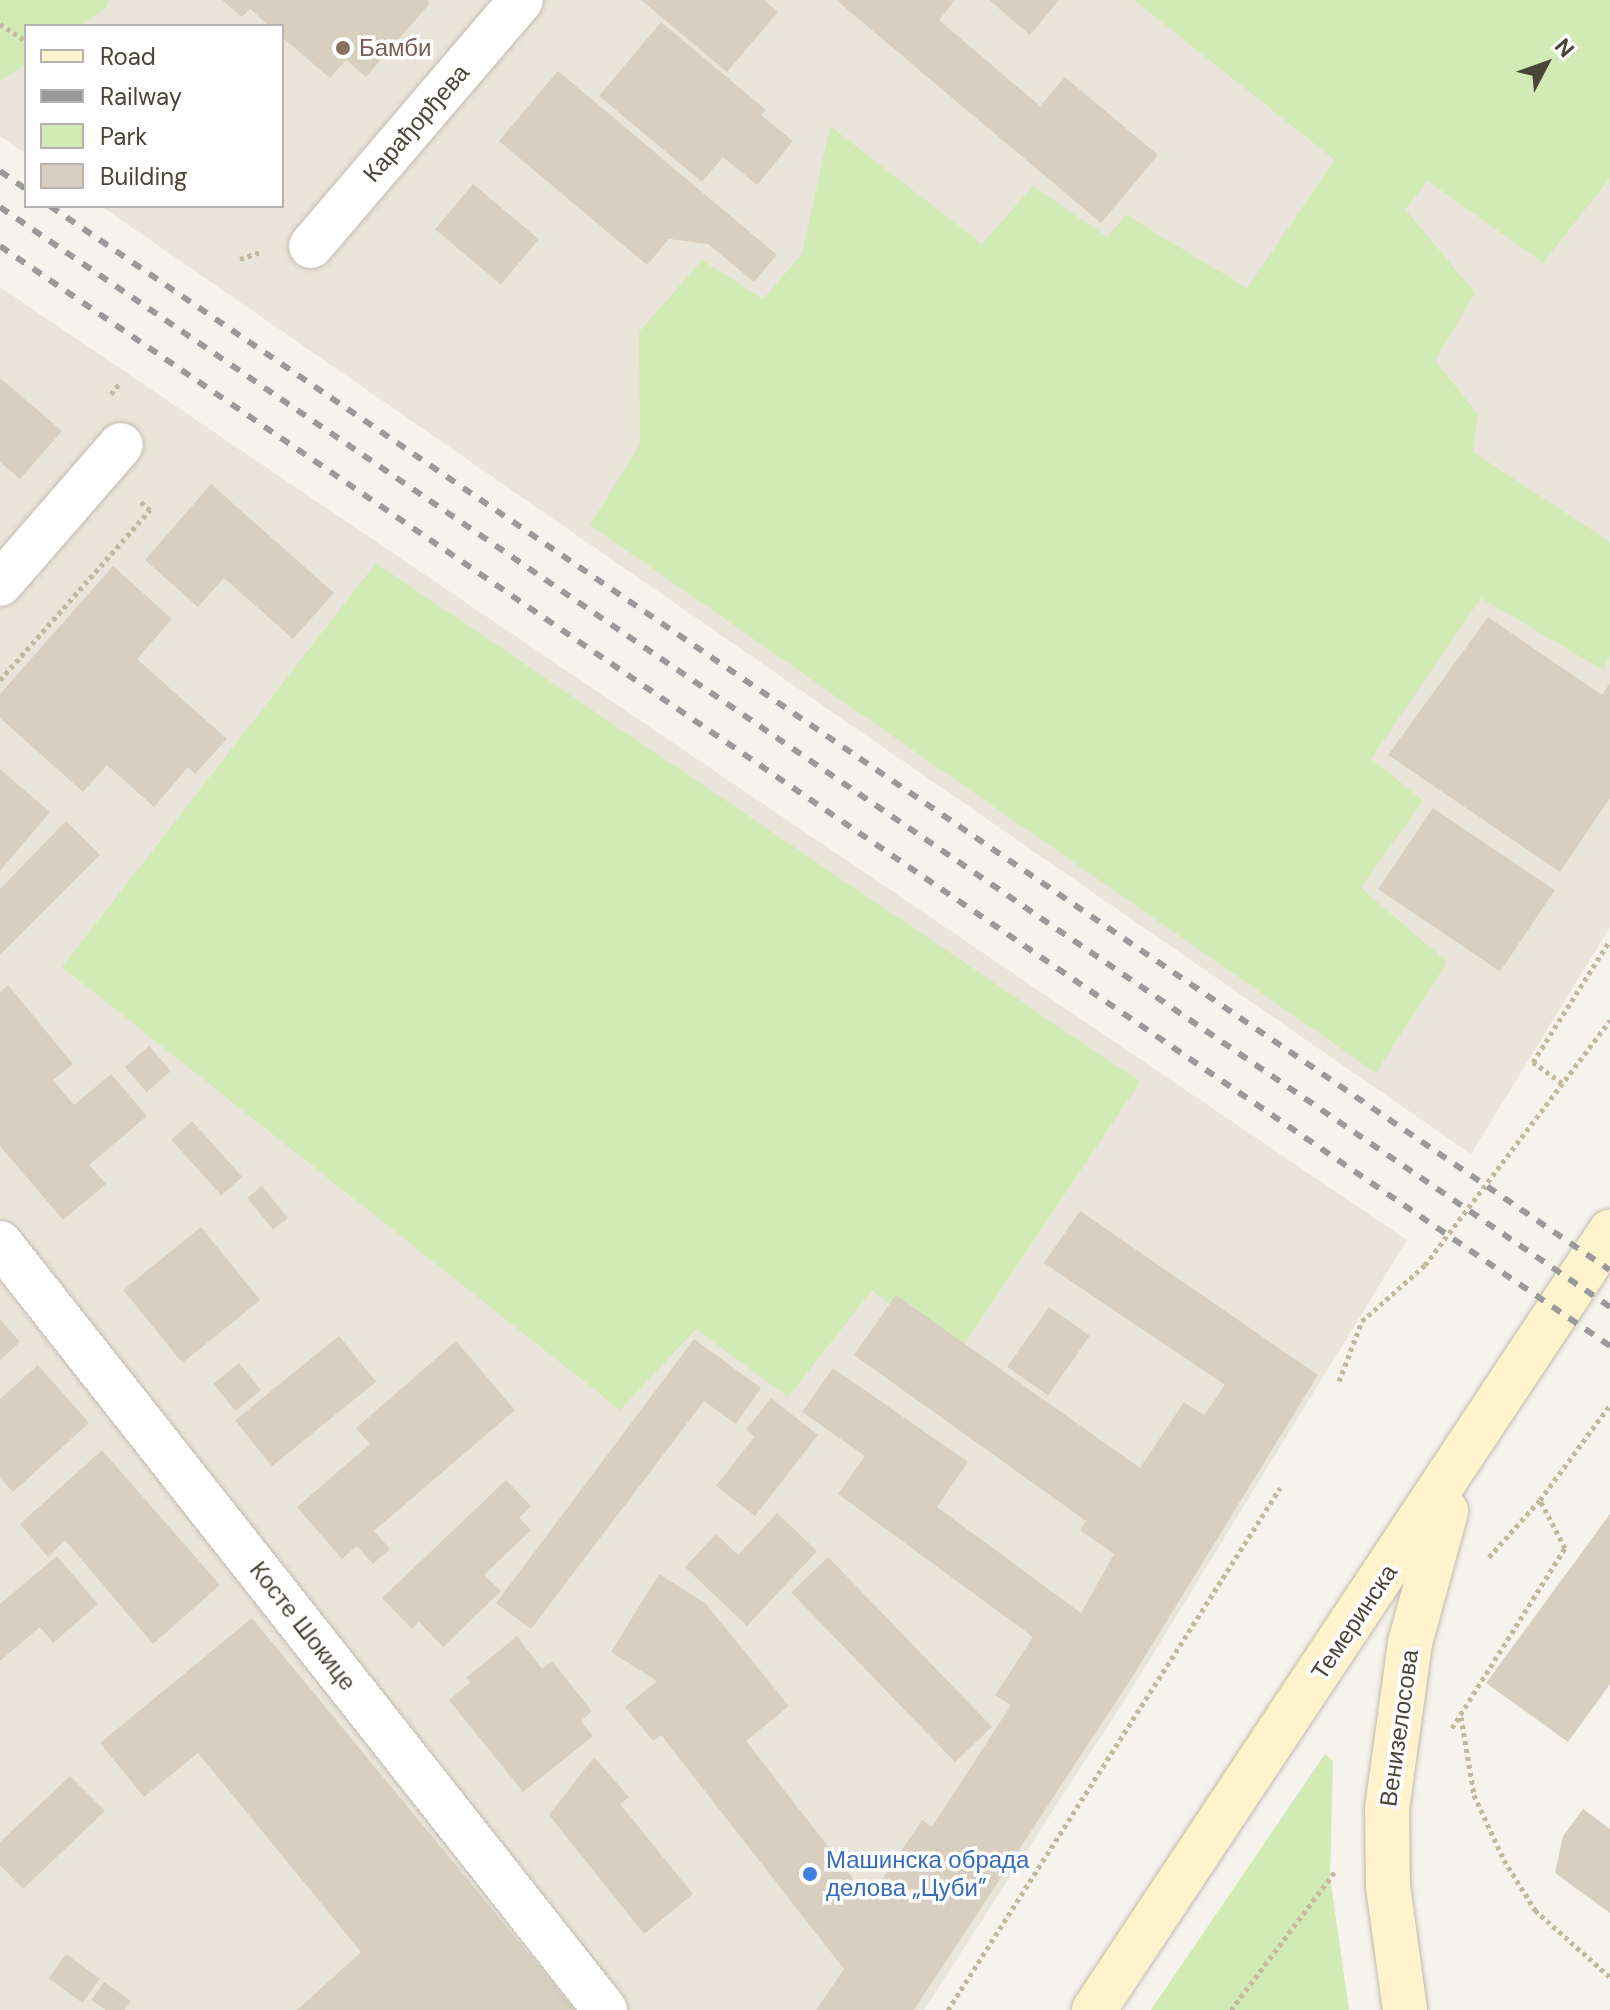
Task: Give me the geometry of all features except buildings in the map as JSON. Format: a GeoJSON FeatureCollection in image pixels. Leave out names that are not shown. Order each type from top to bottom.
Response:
{"type":"FeatureCollection","features":[{"type":"Feature","properties":{"kind":"main road","name":"Темеринска"},"geometry":{"type":"LineString","coordinates":[[1094,2010],[1468,1452],[1500,1393],[1610,1232]]}},
{"type":"Feature","properties":{"kind":"main road","name":"Венизелосова"},"geometry":{"type":"LineString","coordinates":[[1405,2010],[1388,1886],[1390,1777],[1420,1596],[1468,1452]]}},
{"type":"Feature","properties":{"kind":"street","name":"Карађорђева"},"geometry":{"type":"LineString","coordinates":[[311,246],[521,0]]}},
{"type":"Feature","properties":{"kind":"street"},"geometry":{"type":"LineString","coordinates":[[0,584],[112,457]]}},
{"type":"Feature","properties":{"kind":"street","name":"Косте Шокице"},"geometry":{"type":"LineString","coordinates":[[0,1243],[605,2010]]}},
{"type":"Feature","properties":{"kind":"path"},"geometry":{"type":"LineString","coordinates":[[0,24],[24,40]]}},
{"type":"Feature","properties":{"kind":"path"},"geometry":{"type":"LineString","coordinates":[[0,680],[150,510],[112,457]]}},
{"type":"Feature","properties":{"kind":"path"},"geometry":{"type":"LineString","coordinates":[[1563,1083],[1533,1062],[1610,940]]}},
{"type":"Feature","properties":{"kind":"path"},"geometry":{"type":"LineString","coordinates":[[1339,1381],[1362,1321],[1425,1265],[1610,1020]]}},
{"type":"Feature","properties":{"kind":"path"},"geometry":{"type":"LineString","coordinates":[[1479,1568],[1540,1500],[1610,1405]]}},
{"type":"Feature","properties":{"kind":"path"},"geometry":{"type":"LineString","coordinates":[[948,2010],[1280,1488]]}},
{"type":"Feature","properties":{"kind":"path"},"geometry":{"type":"LineString","coordinates":[[1455,1724],[1565,1548],[1540,1500]]}},
{"type":"Feature","properties":{"kind":"path"},"geometry":{"type":"LineString","coordinates":[[1461,1716],[1474,1795],[1504,1860],[1535,1910],[1610,1977]]}},
{"type":"Feature","properties":{"kind":"path"},"geometry":{"type":"LineString","coordinates":[[1231,2010],[1330,1877]]}},
{"type":"Feature","properties":{"kind":"shaded area"},"geometry":{"type":"Polygon","coordinates":[[[0,0],[1610,0],[1610,927],[1471,1154],[104,208],[284,208],[284,24],[24,24],[24,153],[0,136],[0,0]]]}},
{"type":"Feature","properties":{"kind":"shaded area"},"geometry":{"type":"Polygon","coordinates":[[[0,287],[1407,1240],[1131,1690],[924,2010],[0,2010],[0,287]]]}},
{"type":"Feature","properties":{"kind":"green space"},"geometry":{"type":"Polygon","coordinates":[[[0,0],[109,0],[106,8],[84,24],[24,24],[24,65],[0,81],[0,0]]]}},
{"type":"Feature","properties":{"kind":"green space"},"geometry":{"type":"Polygon","coordinates":[[[1134,0],[1610,0],[1610,178],[1543,263],[1428,181],[1405,209],[1475,293],[1435,360],[1478,415],[1473,452],[1610,542],[1610,655],[1603,670],[1481,598],[1371,759],[1423,800],[1361,888],[1447,962],[1376,1073],[590,525],[640,444],[639,332],[702,260],[763,299],[802,254],[830,126],[982,244],[1033,186],[1107,237],[1126,215],[1247,288],[1335,160],[1134,0]]]}},
{"type":"Feature","properties":{"kind":"green space"},"geometry":{"type":"Polygon","coordinates":[[[376,563],[1140,1082],[955,1357],[872,1290],[788,1397],[696,1329],[620,1410],[62,967],[376,563]]]}},
{"type":"Feature","properties":{"kind":"green space"},"geometry":{"type":"Polygon","coordinates":[[[1325,1754],[1333,1761],[1330,1877],[1349,2010],[1151,2010],[1325,1754]]]}},
{"type":"Feature","properties":{"kind":"railway"},"geometry":{"type":"LineString","coordinates":[[0,171],[24,188]]}},
{"type":"Feature","properties":{"kind":"railway"},"geometry":{"type":"LineString","coordinates":[[0,207],[1610,1307]]}},
{"type":"Feature","properties":{"kind":"railway"},"geometry":{"type":"LineString","coordinates":[[53,208],[1610,1270]]}},
{"type":"Feature","properties":{"kind":"railway"},"geometry":{"type":"LineString","coordinates":[[0,246],[1610,1346]]}},
{"type":"Feature","properties":{"kind":"place","name":"Бамби"},"geometry":{"type":"Point","coordinates":[343,48]}},
{"type":"Feature","properties":{"kind":"place","name":"Машинска обрада делова „Цуби”"},"geometry":{"type":"Point","coordinates":[810,1874]}}]}
